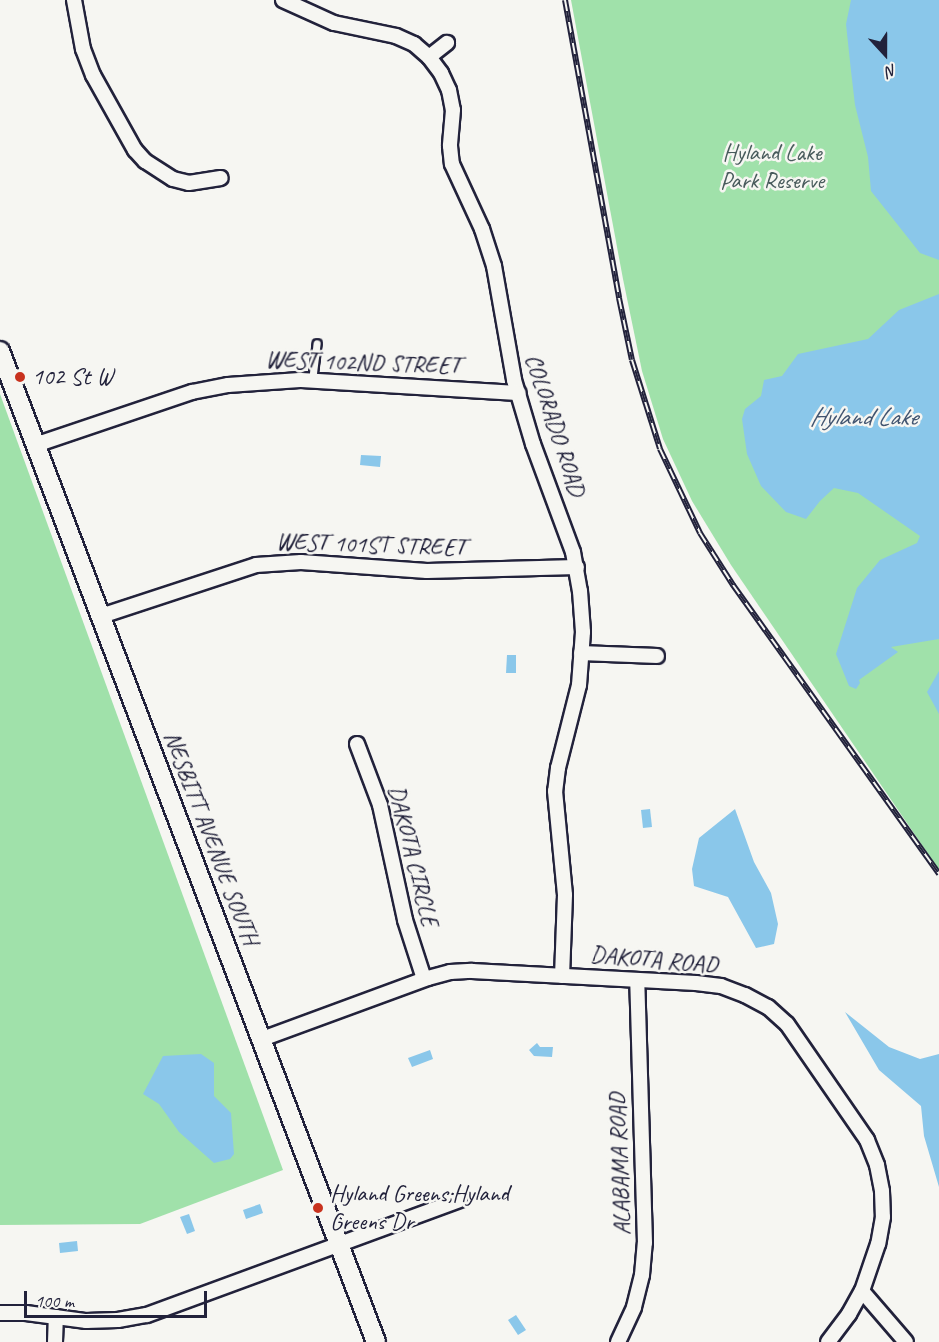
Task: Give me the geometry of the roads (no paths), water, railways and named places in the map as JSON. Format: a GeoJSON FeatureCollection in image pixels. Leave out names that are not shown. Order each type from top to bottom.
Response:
{"type":"FeatureCollection","features":[{"type":"Feature","properties":{"kind":"street"},"geometry":{"type":"LineString","coordinates":[[74,0],[83,49],[93,75],[135,150],[145,161],[173,179],[189,183],[221,178]]}},
{"type":"Feature","properties":{"kind":"street","name":"COLORADO ROAD"},"geometry":{"type":"LineString","coordinates":[[283,0],[334,23],[396,36],[414,44],[429,57],[441,73],[449,90],[453,110],[450,146],[452,164],[482,229],[494,266],[508,351],[533,444],[577,567],[583,632],[579,685],[558,768],[555,791],[565,895],[562,976]]}},
{"type":"Feature","properties":{"kind":"street"},"geometry":{"type":"LineString","coordinates":[[429,57],[447,43]]}},
{"type":"Feature","properties":{"kind":"street","name":"NESBITT AVENUE SOUTH"},"geometry":{"type":"LineString","coordinates":[[0,353],[376,1342]]}},
{"type":"Feature","properties":{"kind":"street","name":"WEST 102ND STREET"},"geometry":{"type":"LineString","coordinates":[[35,446],[192,392],[228,385],[312,381],[519,393]]}},
{"type":"Feature","properties":{"kind":"street","name":"WEST 101ST STREET"},"geometry":{"type":"LineString","coordinates":[[101,616],[256,565],[301,562],[427,571],[577,567]]}},
{"type":"Feature","properties":{"kind":"street"},"geometry":{"type":"LineString","coordinates":[[581,653],[657,656]]}},
{"type":"Feature","properties":{"kind":"street","name":"DAKOTA CIRCLE"},"geometry":{"type":"LineString","coordinates":[[357,744],[380,805],[405,920],[424,979]]}},
{"type":"Feature","properties":{"kind":"street","name":"DAKOTA ROAD"},"geometry":{"type":"LineString","coordinates":[[262,1039],[424,979],[450,972],[472,971],[696,983],[721,986],[746,995],[768,1007],[787,1024],[803,1044],[853,1116],[867,1140],[877,1165],[882,1191],[883,1218],[878,1244],[861,1291],[849,1314],[828,1342]]}},
{"type":"Feature","properties":{"kind":"street","name":"ALABAMA ROAD"},"geometry":{"type":"LineString","coordinates":[[618,1342],[634,1307],[642,1275],[645,1243],[637,980]]}},
{"type":"Feature","properties":{"kind":"street"},"geometry":{"type":"LineString","coordinates":[[0,1313],[118,1320],[147,1315],[459,1200]]}},
{"type":"Feature","properties":{"kind":"street"},"geometry":{"type":"LineString","coordinates":[[861,1291],[906,1342]]}},
{"type":"Feature","properties":{"kind":"street"},"geometry":{"type":"LineString","coordinates":[[55,1342],[56,1317]]}},
{"type":"Feature","properties":{"kind":"lane"},"geometry":{"type":"LineString","coordinates":[[312,381],[316,343]]}},
{"type":"Feature","properties":{"kind":"water"},"geometry":{"type":"Polygon","coordinates":[[[851,0],[939,0],[939,260],[920,253],[871,191],[868,157],[855,105],[846,24],[851,0]]]}},
{"type":"Feature","properties":{"kind":"water","name":"Hyland Lake"},"geometry":{"type":"Polygon","coordinates":[[[939,294],[939,639],[891,647],[898,652],[859,680],[860,683],[856,689],[849,686],[836,654],[857,588],[880,560],[917,543],[920,536],[858,493],[834,488],[806,519],[786,512],[761,486],[747,454],[742,419],[745,409],[761,396],[764,380],[782,376],[798,354],[868,339],[899,310],[939,294]]]}},
{"type":"Feature","properties":{"kind":"water"},"geometry":{"type":"Polygon","coordinates":[[[361,455],[381,456],[380,467],[360,465],[361,455]]]}},
{"type":"Feature","properties":{"kind":"water"},"geometry":{"type":"Polygon","coordinates":[[[507,655],[516,655],[516,673],[506,673],[507,655]]]}},
{"type":"Feature","properties":{"kind":"water"},"geometry":{"type":"Polygon","coordinates":[[[939,671],[939,714],[927,692],[939,671]]]}},
{"type":"Feature","properties":{"kind":"water"},"geometry":{"type":"Polygon","coordinates":[[[650,809],[652,827],[643,828],[641,810],[650,809]]]}},
{"type":"Feature","properties":{"kind":"water"},"geometry":{"type":"Polygon","coordinates":[[[735,809],[754,862],[771,893],[778,924],[774,944],[756,948],[728,897],[694,886],[692,869],[699,838],[735,809]]]}},
{"type":"Feature","properties":{"kind":"water"},"geometry":{"type":"Polygon","coordinates":[[[845,1012],[889,1047],[920,1059],[939,1054],[939,1187],[924,1136],[921,1106],[879,1070],[845,1012]]]}},
{"type":"Feature","properties":{"kind":"water"},"geometry":{"type":"Polygon","coordinates":[[[537,1043],[540,1047],[553,1047],[552,1057],[534,1056],[529,1050],[537,1043]]]}},
{"type":"Feature","properties":{"kind":"water"},"geometry":{"type":"Polygon","coordinates":[[[430,1050],[433,1059],[412,1067],[408,1058],[430,1050]]]}},
{"type":"Feature","properties":{"kind":"water"},"geometry":{"type":"Polygon","coordinates":[[[201,1054],[214,1063],[214,1096],[231,1113],[234,1154],[230,1159],[214,1163],[179,1132],[159,1104],[143,1094],[163,1056],[201,1054]]]}},
{"type":"Feature","properties":{"kind":"water"},"geometry":{"type":"Polygon","coordinates":[[[260,1204],[263,1213],[246,1219],[243,1210],[260,1204]]]}},
{"type":"Feature","properties":{"kind":"water"},"geometry":{"type":"Polygon","coordinates":[[[189,1214],[195,1231],[187,1234],[180,1217],[189,1214]]]}},
{"type":"Feature","properties":{"kind":"water"},"geometry":{"type":"Polygon","coordinates":[[[77,1241],[78,1251],[60,1253],[59,1243],[77,1241]]]}},
{"type":"Feature","properties":{"kind":"water"},"geometry":{"type":"Polygon","coordinates":[[[516,1315],[526,1330],[518,1335],[508,1320],[516,1315]]]}},
{"type":"Feature","properties":{"kind":"railway"},"geometry":{"type":"LineString","coordinates":[[565,0],[632,360],[660,449],[700,533],[733,585],[939,874]]}},
{"type":"Feature","properties":{"kind":"place","name":"102 St W"},"geometry":{"type":"Point","coordinates":[20,377]}},
{"type":"Feature","properties":{"kind":"place","name":"Hyland Greens;Hyland Greens Dr"},"geometry":{"type":"Point","coordinates":[318,1208]}},
{"type":"Feature","properties":{"kind":"park label","name":"Hyland Lake Park Reserve"},"geometry":{"type":"Point","coordinates":[772,167]}}]}
